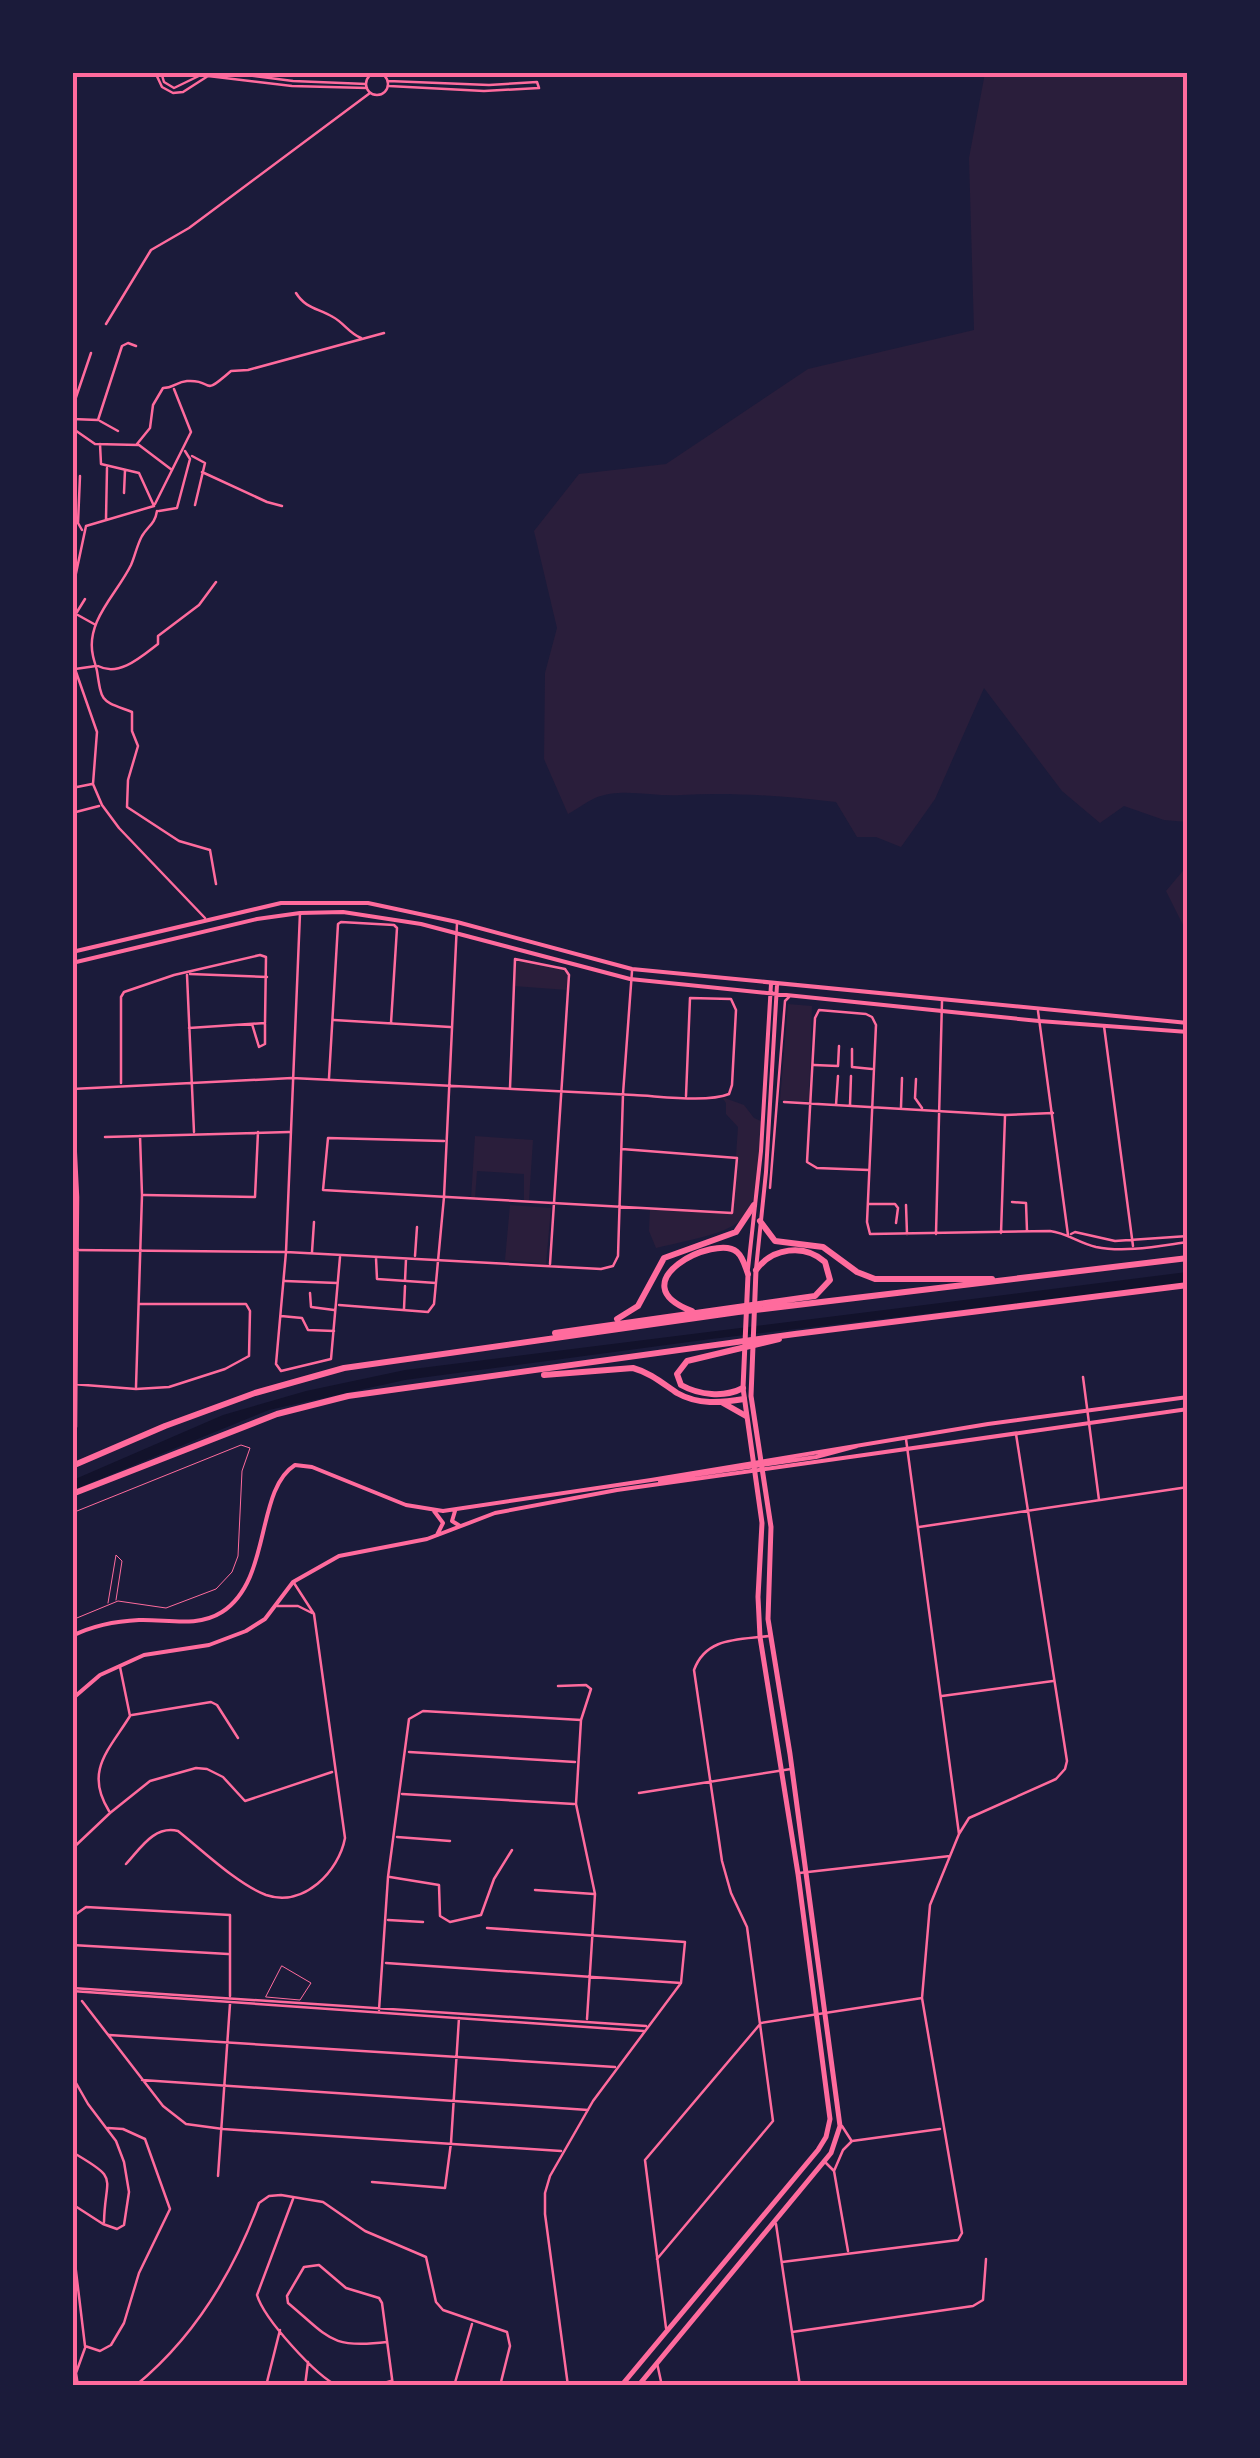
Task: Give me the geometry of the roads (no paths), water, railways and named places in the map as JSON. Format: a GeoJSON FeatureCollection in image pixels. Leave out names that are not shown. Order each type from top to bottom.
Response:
{"type":"FeatureCollection","features":[{"type":"Feature","properties":{"kind":"highway"},"geometry":{"type":"LineString","coordinates":[[608,1324],[638,1306],[664,1258],[736,1232],[754,1206]]}},
{"type":"Feature","properties":{"kind":"highway"},"geometry":{"type":"LineString","coordinates":[[760,1222],[775,1242],[823,1247],[875,1279],[1013,1281]]}},
{"type":"Feature","properties":{"kind":"highway"},"geometry":{"type":"LineString","coordinates":[[505,1344],[608,1324],[694,1311],[815,1296],[830,1280],[825,1262],[812,1254],[773,1252],[752,1272],[740,1255],[728,1247],[717,1248],[675,1263],[666,1277],[667,1292],[677,1304],[694,1311],[738,1312]]}},
{"type":"Feature","properties":{"kind":"highway"},"geometry":{"type":"LineString","coordinates":[[72,1466],[254,1392],[344,1368],[738,1312],[1188,1258]]}},
{"type":"Feature","properties":{"kind":"highway"},"geometry":{"type":"LineString","coordinates":[[72,1494],[277,1414],[348,1396],[1188,1285]]}},
{"type":"Feature","properties":{"kind":"highway"},"geometry":{"type":"LineString","coordinates":[[743,1388],[733,1393],[701,1393],[684,1387],[677,1376],[687,1362],[795,1334]]}},
{"type":"Feature","properties":{"kind":"highway"},"geometry":{"type":"LineString","coordinates":[[522,1374],[633,1368],[645,1371],[686,1397],[722,1402],[747,1397]]}},
{"type":"Feature","properties":{"kind":"highway"},"geometry":{"type":"LineString","coordinates":[[722,1402],[746,1416]]}},
{"type":"Feature","properties":{"kind":"main road"},"geometry":{"type":"LineString","coordinates":[[72,952],[282,904],[368,903],[458,922],[632,969],[1188,1023]]}},
{"type":"Feature","properties":{"kind":"main road"},"geometry":{"type":"LineString","coordinates":[[72,963],[257,919],[300,912],[364,914],[455,933],[630,979],[1039,1021],[1188,1032]]}},
{"type":"Feature","properties":{"kind":"main road"},"geometry":{"type":"LineString","coordinates":[[638,2386],[835,2148],[841,2122],[770,1636],[767,1593],[771,1527],[762,1470],[756,1461],[746,1416],[754,1206],[774,985]]}},
{"type":"Feature","properties":{"kind":"main road"},"geometry":{"type":"LineString","coordinates":[[752,1272],[766,1172],[773,994]]}},
{"type":"Feature","properties":{"kind":"main road"},"geometry":{"type":"LineString","coordinates":[[621,2386],[667,2325],[824,2140],[830,2115],[798,1874],[760,1637],[758,1597],[763,1538],[756,1461],[743,1388],[747,1364]]}},
{"type":"Feature","properties":{"kind":"main road"},"geometry":{"type":"LineString","coordinates":[[650,1483],[862,1444],[1188,1398]]}},
{"type":"Feature","properties":{"kind":"main road"},"geometry":{"type":"LineString","coordinates":[[72,1636],[114,1623],[199,1620],[222,1612],[234,1602],[251,1576],[280,1476],[294,1465],[312,1467],[406,1506],[432,1511],[762,1470],[1188,1409]]}},
{"type":"Feature","properties":{"kind":"main road"},"geometry":{"type":"LineString","coordinates":[[816,1457],[862,1444]]}},
{"type":"Feature","properties":{"kind":"main road"},"geometry":{"type":"LineString","coordinates":[[72,1699],[100,1675],[151,1652],[210,1645],[246,1631],[265,1618],[292,1582],[339,1556],[437,1536],[494,1513],[694,1475],[864,1454]]}},
{"type":"Feature","properties":{"kind":"main road"},"geometry":{"type":"LineString","coordinates":[[459,1509],[452,1515],[452,1521],[464,1526]]}},
{"type":"Feature","properties":{"kind":"main road"},"geometry":{"type":"LineString","coordinates":[[432,1511],[443,1520],[437,1536]]}},
{"type":"Feature","properties":{"kind":"main road"},"geometry":{"type":"LineString","coordinates":[[655,2344],[659,2352],[666,2352]]}},
{"type":"Feature","properties":{"kind":"main road"},"geometry":{"type":"LineString","coordinates":[[646,2354],[653,2353],[657,2362]]}},
{"type":"Feature","properties":{"kind":"street"},"geometry":{"type":"LineString","coordinates":[[158,72],[174,88],[207,72]]}},
{"type":"Feature","properties":{"kind":"street"},"geometry":{"type":"LineString","coordinates":[[158,72],[162,86],[173,93],[183,92],[208,76],[292,86],[366,86]]}},
{"type":"Feature","properties":{"kind":"street"},"geometry":{"type":"LineString","coordinates":[[223,72],[366,86]]}},
{"type":"Feature","properties":{"kind":"street"},"geometry":{"type":"LineString","coordinates":[[370,93],[366,86],[368,77],[378,72],[388,84],[484,91],[539,88],[537,82],[388,84]]}},
{"type":"Feature","properties":{"kind":"street"},"geometry":{"type":"LineString","coordinates":[[106,324],[151,250],[189,228],[370,93],[382,94],[388,84]]}},
{"type":"Feature","properties":{"kind":"street"},"geometry":{"type":"LineString","coordinates":[[296,293],[308,307],[332,316],[362,339]]}},
{"type":"Feature","properties":{"kind":"street"},"geometry":{"type":"LineString","coordinates":[[138,444],[150,428],[160,390],[187,381],[212,387],[231,371],[248,370],[384,333]]}},
{"type":"Feature","properties":{"kind":"street"},"geometry":{"type":"LineString","coordinates":[[98,420],[122,346],[128,342],[136,346]]}},
{"type":"Feature","properties":{"kind":"street"},"geometry":{"type":"LineString","coordinates":[[72,409],[91,352]]}},
{"type":"Feature","properties":{"kind":"street"},"geometry":{"type":"LineString","coordinates":[[156,509],[191,432],[174,388]]}},
{"type":"Feature","properties":{"kind":"street"},"geometry":{"type":"LineString","coordinates":[[72,419],[98,420],[118,431]]}},
{"type":"Feature","properties":{"kind":"street"},"geometry":{"type":"LineString","coordinates":[[72,428],[88,441],[100,444],[138,444],[173,472]]}},
{"type":"Feature","properties":{"kind":"street"},"geometry":{"type":"LineString","coordinates":[[100,444],[100,460],[109,472],[106,520]]}},
{"type":"Feature","properties":{"kind":"street"},"geometry":{"type":"LineString","coordinates":[[184,450],[205,463],[194,505]]}},
{"type":"Feature","properties":{"kind":"street"},"geometry":{"type":"LineString","coordinates":[[72,592],[86,526],[156,509],[178,508],[190,455]]}},
{"type":"Feature","properties":{"kind":"street"},"geometry":{"type":"LineString","coordinates":[[105,466],[126,469],[143,478],[156,509],[156,518],[140,539],[132,564],[96,624],[92,644],[97,686],[105,700],[132,712],[132,731],[138,746],[128,780],[128,807],[179,841],[210,850],[216,884]]}},
{"type":"Feature","properties":{"kind":"street"},"geometry":{"type":"LineString","coordinates":[[124,493],[126,469]]}},
{"type":"Feature","properties":{"kind":"street"},"geometry":{"type":"LineString","coordinates":[[202,472],[282,506]]}},
{"type":"Feature","properties":{"kind":"street"},"geometry":{"type":"LineString","coordinates":[[80,476],[78,522],[83,532]]}},
{"type":"Feature","properties":{"kind":"street"},"geometry":{"type":"LineString","coordinates":[[72,542],[82,542]]}},
{"type":"Feature","properties":{"kind":"street"},"geometry":{"type":"LineString","coordinates":[[206,919],[102,805],[94,784],[97,732],[75,669],[96,666],[109,672],[117,670],[158,644],[158,636],[199,605],[216,582]]}},
{"type":"Feature","properties":{"kind":"street"},"geometry":{"type":"LineString","coordinates":[[72,620],[85,598]]}},
{"type":"Feature","properties":{"kind":"street"},"geometry":{"type":"LineString","coordinates":[[76,614],[96,624]]}},
{"type":"Feature","properties":{"kind":"street"},"geometry":{"type":"LineString","coordinates":[[72,788],[94,784]]}},
{"type":"Feature","properties":{"kind":"street"},"geometry":{"type":"LineString","coordinates":[[72,858],[72,816],[102,805]]}},
{"type":"Feature","properties":{"kind":"street"},"geometry":{"type":"LineString","coordinates":[[300,912],[286,1252],[276,1364],[280,1371],[329,1361],[333,1354],[340,1255]]}},
{"type":"Feature","properties":{"kind":"street"},"geometry":{"type":"LineString","coordinates":[[329,1080],[338,924],[344,920],[397,928],[391,1024]]}},
{"type":"Feature","properties":{"kind":"street"},"geometry":{"type":"LineString","coordinates":[[310,1292],[312,1308],[428,1312],[434,1304],[444,1198],[458,922]]}},
{"type":"Feature","properties":{"kind":"street"},"geometry":{"type":"LineString","coordinates":[[121,1085],[120,997],[127,989],[263,955],[268,961],[268,977],[266,1040],[262,1046],[255,1043],[252,1024]]}},
{"type":"Feature","properties":{"kind":"street"},"geometry":{"type":"LineString","coordinates":[[510,1088],[514,959],[566,969],[569,975],[550,1265]]}},
{"type":"Feature","properties":{"kind":"street"},"geometry":{"type":"LineString","coordinates":[[75,1250],[286,1252],[601,1269],[613,1266],[618,1256],[632,969]]}},
{"type":"Feature","properties":{"kind":"street"},"geometry":{"type":"LineString","coordinates":[[200,971],[268,977]]}},
{"type":"Feature","properties":{"kind":"street"},"geometry":{"type":"LineString","coordinates":[[187,974],[194,1134]]}},
{"type":"Feature","properties":{"kind":"street"},"geometry":{"type":"LineString","coordinates":[[770,1188],[785,1001],[790,996]]}},
{"type":"Feature","properties":{"kind":"street"},"geometry":{"type":"LineString","coordinates":[[73,1090],[292,1078],[623,1094],[686,1096],[722,1097],[729,1094],[736,1010],[728,998],[690,998],[686,1096]]}},
{"type":"Feature","properties":{"kind":"street"},"geometry":{"type":"LineString","coordinates":[[936,1235],[942,1002]]}},
{"type":"Feature","properties":{"kind":"street"},"geometry":{"type":"LineString","coordinates":[[869,1170],[808,1165],[815,1018],[822,1010],[866,1014],[874,1019],[868,1232],[936,1235],[1050,1231],[1096,1247],[1133,1248],[1188,1242]]}},
{"type":"Feature","properties":{"kind":"street"},"geometry":{"type":"LineString","coordinates":[[1038,1010],[1068,1235]]}},
{"type":"Feature","properties":{"kind":"street"},"geometry":{"type":"LineString","coordinates":[[332,1020],[450,1027]]}},
{"type":"Feature","properties":{"kind":"street"},"geometry":{"type":"LineString","coordinates":[[189,1028],[265,1023]]}},
{"type":"Feature","properties":{"kind":"street"},"geometry":{"type":"LineString","coordinates":[[1104,1026],[1133,1248]]}},
{"type":"Feature","properties":{"kind":"street"},"geometry":{"type":"LineString","coordinates":[[813,1065],[838,1066],[839,1046]]}},
{"type":"Feature","properties":{"kind":"street"},"geometry":{"type":"LineString","coordinates":[[852,1049],[852,1067],[874,1069]]}},
{"type":"Feature","properties":{"kind":"street"},"geometry":{"type":"LineString","coordinates":[[72,1076],[76,1427],[72,1434]]}},
{"type":"Feature","properties":{"kind":"street"},"geometry":{"type":"LineString","coordinates":[[836,1106],[838,1076]]}},
{"type":"Feature","properties":{"kind":"street"},"geometry":{"type":"LineString","coordinates":[[850,1106],[851,1076]]}},
{"type":"Feature","properties":{"kind":"street"},"geometry":{"type":"LineString","coordinates":[[901,1109],[902,1078]]}},
{"type":"Feature","properties":{"kind":"street"},"geometry":{"type":"LineString","coordinates":[[916,1079],[915,1098],[922,1110]]}},
{"type":"Feature","properties":{"kind":"street"},"geometry":{"type":"LineString","coordinates":[[784,1102],[1053,1114]]}},
{"type":"Feature","properties":{"kind":"street"},"geometry":{"type":"LineString","coordinates":[[1001,1234],[1006,1114]]}},
{"type":"Feature","properties":{"kind":"street"},"geometry":{"type":"LineString","coordinates":[[142,1196],[255,1197],[258,1132]]}},
{"type":"Feature","properties":{"kind":"street"},"geometry":{"type":"LineString","coordinates":[[105,1138],[289,1132]]}},
{"type":"Feature","properties":{"kind":"street"},"geometry":{"type":"LineString","coordinates":[[136,1389],[140,1136]]}},
{"type":"Feature","properties":{"kind":"street"},"geometry":{"type":"LineString","coordinates":[[444,1140],[328,1138],[323,1190],[732,1213],[737,1158],[621,1149]]}},
{"type":"Feature","properties":{"kind":"street"},"geometry":{"type":"LineString","coordinates":[[1012,1202],[1026,1203],[1027,1232]]}},
{"type":"Feature","properties":{"kind":"street"},"geometry":{"type":"LineString","coordinates":[[868,1204],[894,1204],[898,1208],[896,1223]]}},
{"type":"Feature","properties":{"kind":"street"},"geometry":{"type":"LineString","coordinates":[[906,1205],[907,1235]]}},
{"type":"Feature","properties":{"kind":"street"},"geometry":{"type":"LineString","coordinates":[[312,1254],[314,1222]]}},
{"type":"Feature","properties":{"kind":"street"},"geometry":{"type":"LineString","coordinates":[[414,1258],[417,1227]]}},
{"type":"Feature","properties":{"kind":"street"},"geometry":{"type":"LineString","coordinates":[[1068,1235],[1075,1232],[1115,1241],[1188,1236]]}},
{"type":"Feature","properties":{"kind":"street"},"geometry":{"type":"LineString","coordinates":[[376,1256],[375,1278],[437,1283]]}},
{"type":"Feature","properties":{"kind":"street"},"geometry":{"type":"LineString","coordinates":[[404,1310],[406,1257]]}},
{"type":"Feature","properties":{"kind":"street"},"geometry":{"type":"LineString","coordinates":[[283,1281],[338,1283]]}},
{"type":"Feature","properties":{"kind":"street"},"geometry":{"type":"LineString","coordinates":[[75,1385],[169,1387],[245,1360],[250,1350],[250,1310],[246,1304],[139,1304]]}},
{"type":"Feature","properties":{"kind":"street"},"geometry":{"type":"LineString","coordinates":[[279,1316],[302,1318],[306,1329],[335,1331]]}},
{"type":"Feature","properties":{"kind":"street"},"geometry":{"type":"LineString","coordinates":[[1084,1377],[1099,1500]]}},
{"type":"Feature","properties":{"kind":"street"},"geometry":{"type":"LineString","coordinates":[[782,2262],[962,2237],[922,1998],[930,1905],[969,1818],[1056,1778],[1065,1768],[1064,1739],[1016,1432]]}},
{"type":"Feature","properties":{"kind":"street"},"geometry":{"type":"LineString","coordinates":[[906,1438],[959,1834]]}},
{"type":"Feature","properties":{"kind":"street"},"geometry":{"type":"LineString","coordinates":[[72,1513],[241,1445],[250,1448],[242,1471],[238,1556],[228,1577],[216,1589],[172,1608],[116,1602],[72,1620]]}},
{"type":"Feature","properties":{"kind":"street"},"geometry":{"type":"LineString","coordinates":[[918,1527],[1188,1487]]}},
{"type":"Feature","properties":{"kind":"street"},"geometry":{"type":"LineString","coordinates":[[107,1606],[116,1555],[122,1561],[116,1602]]}},
{"type":"Feature","properties":{"kind":"street"},"geometry":{"type":"LineString","coordinates":[[126,1864],[159,1830],[168,1828],[178,1831],[265,1894],[285,1896],[322,1882],[342,1855],[345,1838],[314,1614],[292,1582]]}},
{"type":"Feature","properties":{"kind":"street"},"geometry":{"type":"LineString","coordinates":[[275,1606],[298,1606],[314,1614]]}},
{"type":"Feature","properties":{"kind":"street"},"geometry":{"type":"LineString","coordinates":[[658,2258],[772,2121],[746,1927],[726,1878],[694,1670],[702,1654],[714,1644],[770,1636]]}},
{"type":"Feature","properties":{"kind":"street"},"geometry":{"type":"LineString","coordinates":[[110,1813],[99,1795],[96,1778],[130,1716],[120,1666]]}},
{"type":"Feature","properties":{"kind":"street"},"geometry":{"type":"LineString","coordinates":[[941,1696],[1054,1681]]}},
{"type":"Feature","properties":{"kind":"street"},"geometry":{"type":"LineString","coordinates":[[558,1686],[589,1686],[590,1694],[582,1720],[576,1804],[595,1894],[587,2024]]}},
{"type":"Feature","properties":{"kind":"street"},"geometry":{"type":"LineString","coordinates":[[130,1716],[211,1702],[218,1705],[238,1738]]}},
{"type":"Feature","properties":{"kind":"street"},"geometry":{"type":"LineString","coordinates":[[380,2011],[388,1876],[407,1752],[406,1725],[423,1711],[582,1720]]}},
{"type":"Feature","properties":{"kind":"street"},"geometry":{"type":"LineString","coordinates":[[407,1752],[577,1762]]}},
{"type":"Feature","properties":{"kind":"street"},"geometry":{"type":"LineString","coordinates":[[72,1849],[142,1785],[196,1768],[223,1776],[245,1800],[333,1772]]}},
{"type":"Feature","properties":{"kind":"street"},"geometry":{"type":"LineString","coordinates":[[639,1793],[792,1769]]}},
{"type":"Feature","properties":{"kind":"street"},"geometry":{"type":"LineString","coordinates":[[401,1794],[576,1804]]}},
{"type":"Feature","properties":{"kind":"street"},"geometry":{"type":"LineString","coordinates":[[396,1836],[450,1840]]}},
{"type":"Feature","properties":{"kind":"street"},"geometry":{"type":"LineString","coordinates":[[388,1876],[439,1885],[440,1916],[456,1922],[486,1910],[494,1879],[512,1850]]}},
{"type":"Feature","properties":{"kind":"street"},"geometry":{"type":"LineString","coordinates":[[798,1874],[951,1856]]}},
{"type":"Feature","properties":{"kind":"street"},"geometry":{"type":"LineString","coordinates":[[536,1890],[595,1894]]}},
{"type":"Feature","properties":{"kind":"street"},"geometry":{"type":"LineString","coordinates":[[72,1918],[86,1907],[230,1915],[229,2045],[218,2176]]}},
{"type":"Feature","properties":{"kind":"street"},"geometry":{"type":"LineString","coordinates":[[387,1920],[423,1922]]}},
{"type":"Feature","properties":{"kind":"street"},"geometry":{"type":"LineString","coordinates":[[487,1928],[686,1942],[682,1984],[588,2110],[547,2185],[544,2203],[568,2386]]}},
{"type":"Feature","properties":{"kind":"street"},"geometry":{"type":"LineString","coordinates":[[72,1945],[230,1954]]}},
{"type":"Feature","properties":{"kind":"street"},"geometry":{"type":"LineString","coordinates":[[385,1962],[682,1984]]}},
{"type":"Feature","properties":{"kind":"street"},"geometry":{"type":"LineString","coordinates":[[282,1966],[311,1982],[300,2000],[266,1997],[282,1966]]}},
{"type":"Feature","properties":{"kind":"street"},"geometry":{"type":"LineString","coordinates":[[72,1990],[459,2014],[644,2031]]}},
{"type":"Feature","properties":{"kind":"street"},"geometry":{"type":"LineString","coordinates":[[667,2325],[645,2160],[761,2023],[922,1998]]}},
{"type":"Feature","properties":{"kind":"street"},"geometry":{"type":"LineString","coordinates":[[82,2001],[140,2080],[186,2124],[564,2151]]}},
{"type":"Feature","properties":{"kind":"street"},"geometry":{"type":"LineString","coordinates":[[372,2182],[442,2188],[446,2184],[459,2014]]}},
{"type":"Feature","properties":{"kind":"street"},"geometry":{"type":"LineString","coordinates":[[587,2024],[648,2026]]}},
{"type":"Feature","properties":{"kind":"street"},"geometry":{"type":"LineString","coordinates":[[108,2035],[618,2067]]}},
{"type":"Feature","properties":{"kind":"street"},"geometry":{"type":"LineString","coordinates":[[72,2076],[108,2128],[124,2162],[129,2192],[124,2222],[117,2229],[72,2204]]}},
{"type":"Feature","properties":{"kind":"street"},"geometry":{"type":"LineString","coordinates":[[140,2080],[588,2110]]}},
{"type":"Feature","properties":{"kind":"street"},"geometry":{"type":"LineString","coordinates":[[841,2122],[844,2134],[852,2141]]}},
{"type":"Feature","properties":{"kind":"street"},"geometry":{"type":"LineString","coordinates":[[85,2346],[100,2351],[111,2345],[124,2323],[139,2272],[170,2209],[145,2139],[123,2129],[108,2128]]}},
{"type":"Feature","properties":{"kind":"street"},"geometry":{"type":"LineString","coordinates":[[848,2253],[834,2171],[843,2150],[852,2141],[943,2129]]}},
{"type":"Feature","properties":{"kind":"street"},"geometry":{"type":"LineString","coordinates":[[72,2152],[104,2173],[109,2186],[104,2225]]}},
{"type":"Feature","properties":{"kind":"street"},"geometry":{"type":"LineString","coordinates":[[820,2166],[826,2163],[834,2171]]}},
{"type":"Feature","properties":{"kind":"street"},"geometry":{"type":"LineString","coordinates":[[135,2386],[155,2370],[217,2295],[260,2203],[269,2196],[323,2202],[365,2231],[426,2257],[436,2302],[443,2310],[508,2332],[510,2346],[500,2386]]}},
{"type":"Feature","properties":{"kind":"street"},"geometry":{"type":"LineString","coordinates":[[293,2198],[257,2287],[260,2305],[323,2377],[338,2386]]}},
{"type":"Feature","properties":{"kind":"street"},"geometry":{"type":"LineString","coordinates":[[776,2218],[800,2386]]}},
{"type":"Feature","properties":{"kind":"street"},"geometry":{"type":"LineString","coordinates":[[761,2236],[772,2235],[779,2241]]}},
{"type":"Feature","properties":{"kind":"street"},"geometry":{"type":"LineString","coordinates":[[72,2238],[85,2346],[76,2374],[78,2386]]}},
{"type":"Feature","properties":{"kind":"street"},"geometry":{"type":"LineString","coordinates":[[792,2332],[973,2306],[983,2300],[986,2259]]}},
{"type":"Feature","properties":{"kind":"street"},"geometry":{"type":"LineString","coordinates":[[373,2386],[392,2383],[387,2342],[382,2303],[379,2298],[346,2288],[319,2265],[304,2266],[287,2296],[288,2303],[336,2342],[355,2346],[387,2342]]}},
{"type":"Feature","properties":{"kind":"street"},"geometry":{"type":"LineString","coordinates":[[454,2386],[472,2322]]}},
{"type":"Feature","properties":{"kind":"street"},"geometry":{"type":"LineString","coordinates":[[266,2386],[280,2329]]}},
{"type":"Feature","properties":{"kind":"street"},"geometry":{"type":"LineString","coordinates":[[305,2386],[308,2361]]}},
{"type":"Feature","properties":{"kind":"street"},"geometry":{"type":"LineString","coordinates":[[657,2362],[662,2386]]}}]}
